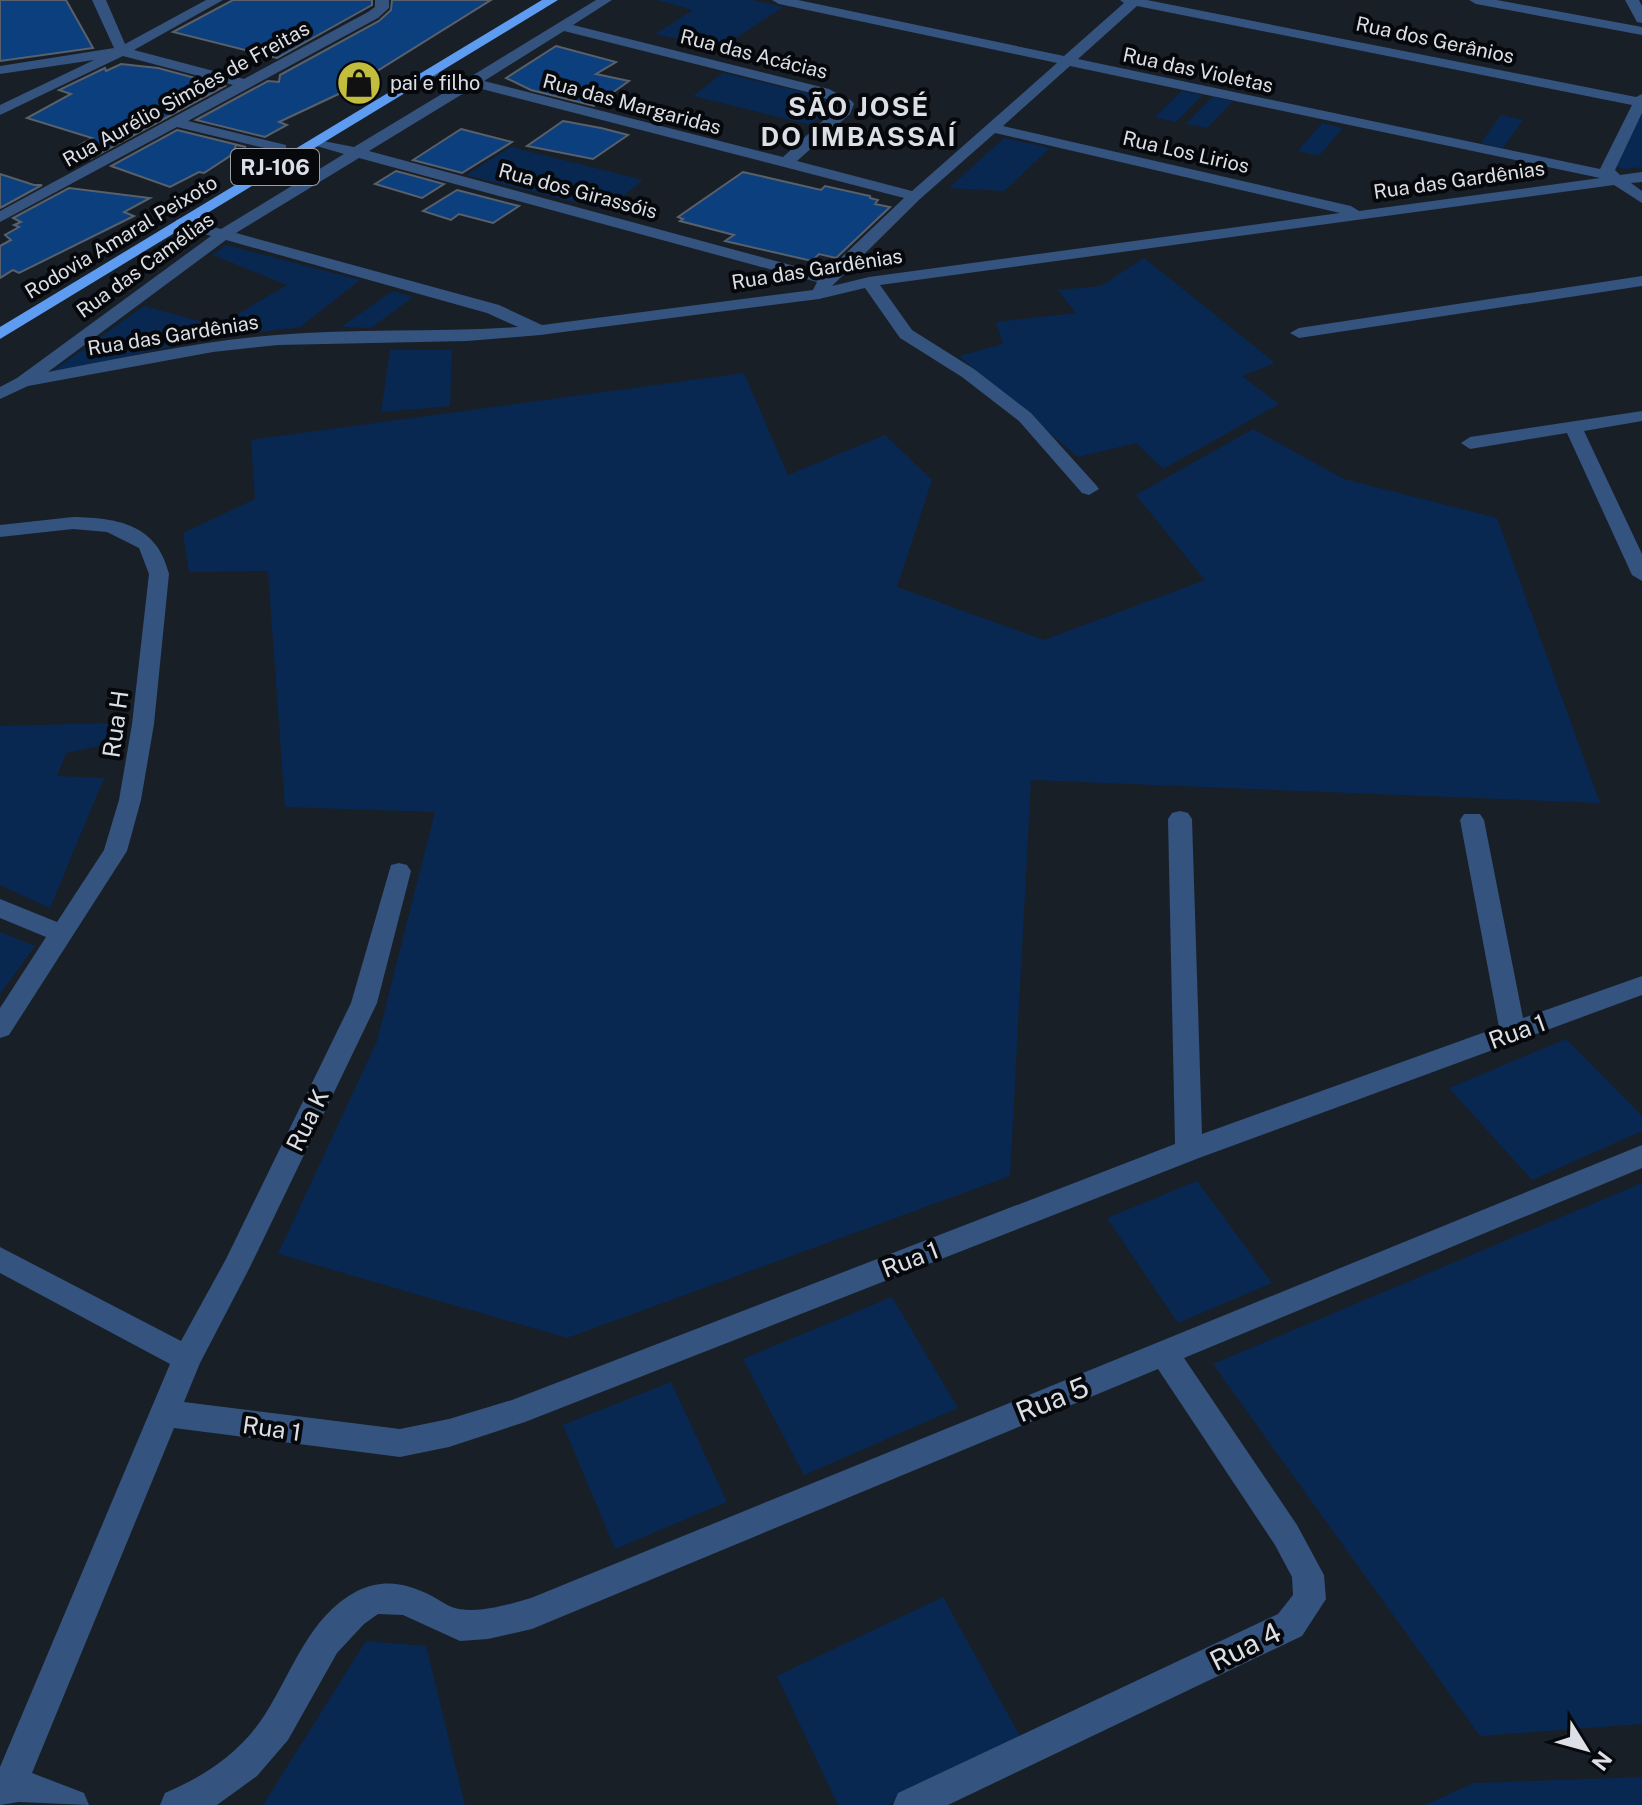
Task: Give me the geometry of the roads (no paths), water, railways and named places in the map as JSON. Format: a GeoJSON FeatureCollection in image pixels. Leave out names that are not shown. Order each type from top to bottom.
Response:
{"type":"FeatureCollection","features":[{"type":"Feature","properties":{"kind":"highway","name":"Rodovia Amaral Peixoto"},"geometry":{"type":"LineString","coordinates":[[0,315],[525,0]]}},
{"type":"Feature","properties":{"kind":"highway","name":"Rodovia Amaral Peixoto"},"geometry":{"type":"LineString","coordinates":[[0,334],[551,0]]}},
{"type":"Feature","properties":{"kind":"street"},"geometry":{"type":"LineString","coordinates":[[99,0],[122,51]]}},
{"type":"Feature","properties":{"kind":"street"},"geometry":{"type":"LineString","coordinates":[[0,111],[216,0]]}},
{"type":"Feature","properties":{"kind":"street","name":"Rua Aurélio Simões de Freitas"},"geometry":{"type":"LineString","coordinates":[[0,217],[179,123],[373,15],[382,8],[382,0]]}},
{"type":"Feature","properties":{"kind":"street","name":"Rua das Camélias"},"geometry":{"type":"LineString","coordinates":[[0,394],[23,382],[222,235],[605,0]]}},
{"type":"Feature","properties":{"kind":"street","name":"Rua das Violetas"},"geometry":{"type":"LineString","coordinates":[[779,0],[1613,178]]}},
{"type":"Feature","properties":{"kind":"street"},"geometry":{"type":"LineString","coordinates":[[1476,0],[1642,31]]}},
{"type":"Feature","properties":{"kind":"street"},"geometry":{"type":"LineString","coordinates":[[1632,0],[1642,19]]}},
{"type":"Feature","properties":{"kind":"street"},"geometry":{"type":"LineString","coordinates":[[823,287],[915,196],[1068,63],[1132,1]]}},
{"type":"Feature","properties":{"kind":"street","name":"Rua dos Gerânios"},"geometry":{"type":"LineString","coordinates":[[1132,1],[1641,100]]}},
{"type":"Feature","properties":{"kind":"street","name":"Rua das Acácias"},"geometry":{"type":"LineString","coordinates":[[563,27],[843,99],[847,104],[845,111],[784,164]]}},
{"type":"Feature","properties":{"kind":"street"},"geometry":{"type":"LineString","coordinates":[[0,70],[122,51],[245,84]]}},
{"type":"Feature","properties":{"kind":"street","name":"Rua das Margaridas"},"geometry":{"type":"LineString","coordinates":[[434,72],[915,196]]}},
{"type":"Feature","properties":{"kind":"street"},"geometry":{"type":"LineString","coordinates":[[1641,100],[1609,164],[1613,178],[1642,198]]}},
{"type":"Feature","properties":{"kind":"street"},"geometry":{"type":"LineString","coordinates":[[179,123],[281,148]]}},
{"type":"Feature","properties":{"kind":"street","name":"Rua Los Lirios"},"geometry":{"type":"LineString","coordinates":[[994,128],[1369,216]]}},
{"type":"Feature","properties":{"kind":"street","name":"Rua dos Girassóis"},"geometry":{"type":"LineString","coordinates":[[318,142],[823,287]]}},
{"type":"Feature","properties":{"kind":"street","name":"Rua das Gardênias"},"geometry":{"type":"LineString","coordinates":[[23,382],[213,347],[252,343],[361,337],[467,336],[540,330],[823,287],[1369,216],[1613,178],[1642,177]]}},
{"type":"Feature","properties":{"kind":"street"},"geometry":{"type":"LineString","coordinates":[[182,223],[493,309],[540,330]]}},
{"type":"Feature","properties":{"kind":"street"},"geometry":{"type":"LineString","coordinates":[[1299,333],[1642,281]]}},
{"type":"Feature","properties":{"kind":"street"},"geometry":{"type":"LineString","coordinates":[[869,282],[906,334],[968,373],[1025,417],[1089,489]]}},
{"type":"Feature","properties":{"kind":"street"},"geometry":{"type":"LineString","coordinates":[[1470,443],[1642,416]]}},
{"type":"Feature","properties":{"kind":"street"},"geometry":{"type":"LineString","coordinates":[[1573,427],[1642,575]]}},
{"type":"Feature","properties":{"kind":"street","name":"Rua H"},"geometry":{"type":"LineString","coordinates":[[0,531],[89,524],[117,529],[142,540],[154,554],[159,574],[143,724],[130,800],[115,851],[0,1028]]}},
{"type":"Feature","properties":{"kind":"street"},"geometry":{"type":"LineString","coordinates":[[1180,819],[1189,1150]]}},
{"type":"Feature","properties":{"kind":"street"},"geometry":{"type":"LineString","coordinates":[[1472,820],[1513,1032]]}},
{"type":"Feature","properties":{"kind":"street","name":"Rua K"},"geometry":{"type":"LineString","coordinates":[[62,1803],[6,1794],[176,1386],[364,1003],[399,871]]}},
{"type":"Feature","properties":{"kind":"street"},"geometry":{"type":"LineString","coordinates":[[0,908],[63,934]]}},
{"type":"Feature","properties":{"kind":"street","name":"Rua 1"},"geometry":{"type":"LineString","coordinates":[[176,1386],[400,1443],[449,1433],[514,1413],[1189,1150],[1642,985]]}},
{"type":"Feature","properties":{"kind":"street","name":"Rua 5"},"geometry":{"type":"LineString","coordinates":[[177,1805],[193,1800],[233,1776],[275,1730],[298,1683],[339,1625],[371,1601],[397,1599],[422,1606],[457,1625],[491,1624],[532,1613],[1642,1156]]}},
{"type":"Feature","properties":{"kind":"street"},"geometry":{"type":"LineString","coordinates":[[0,1259],[176,1386]]}},
{"type":"Feature","properties":{"kind":"street","name":"Rua 4"},"geometry":{"type":"LineString","coordinates":[[910,1805],[1290,1625],[1310,1599],[1308,1575],[1286,1535],[1164,1353]]}},
{"type":"Feature","properties":{"kind":"place","name":"pai e filho"},"geometry":{"type":"Point","coordinates":[359,83]}},
{"type":"Feature","properties":{"kind":"district","name":"SÃO JOSÉ DO IMBASSAÍ"},"geometry":{"type":"Point","coordinates":[859,121]}}]}
